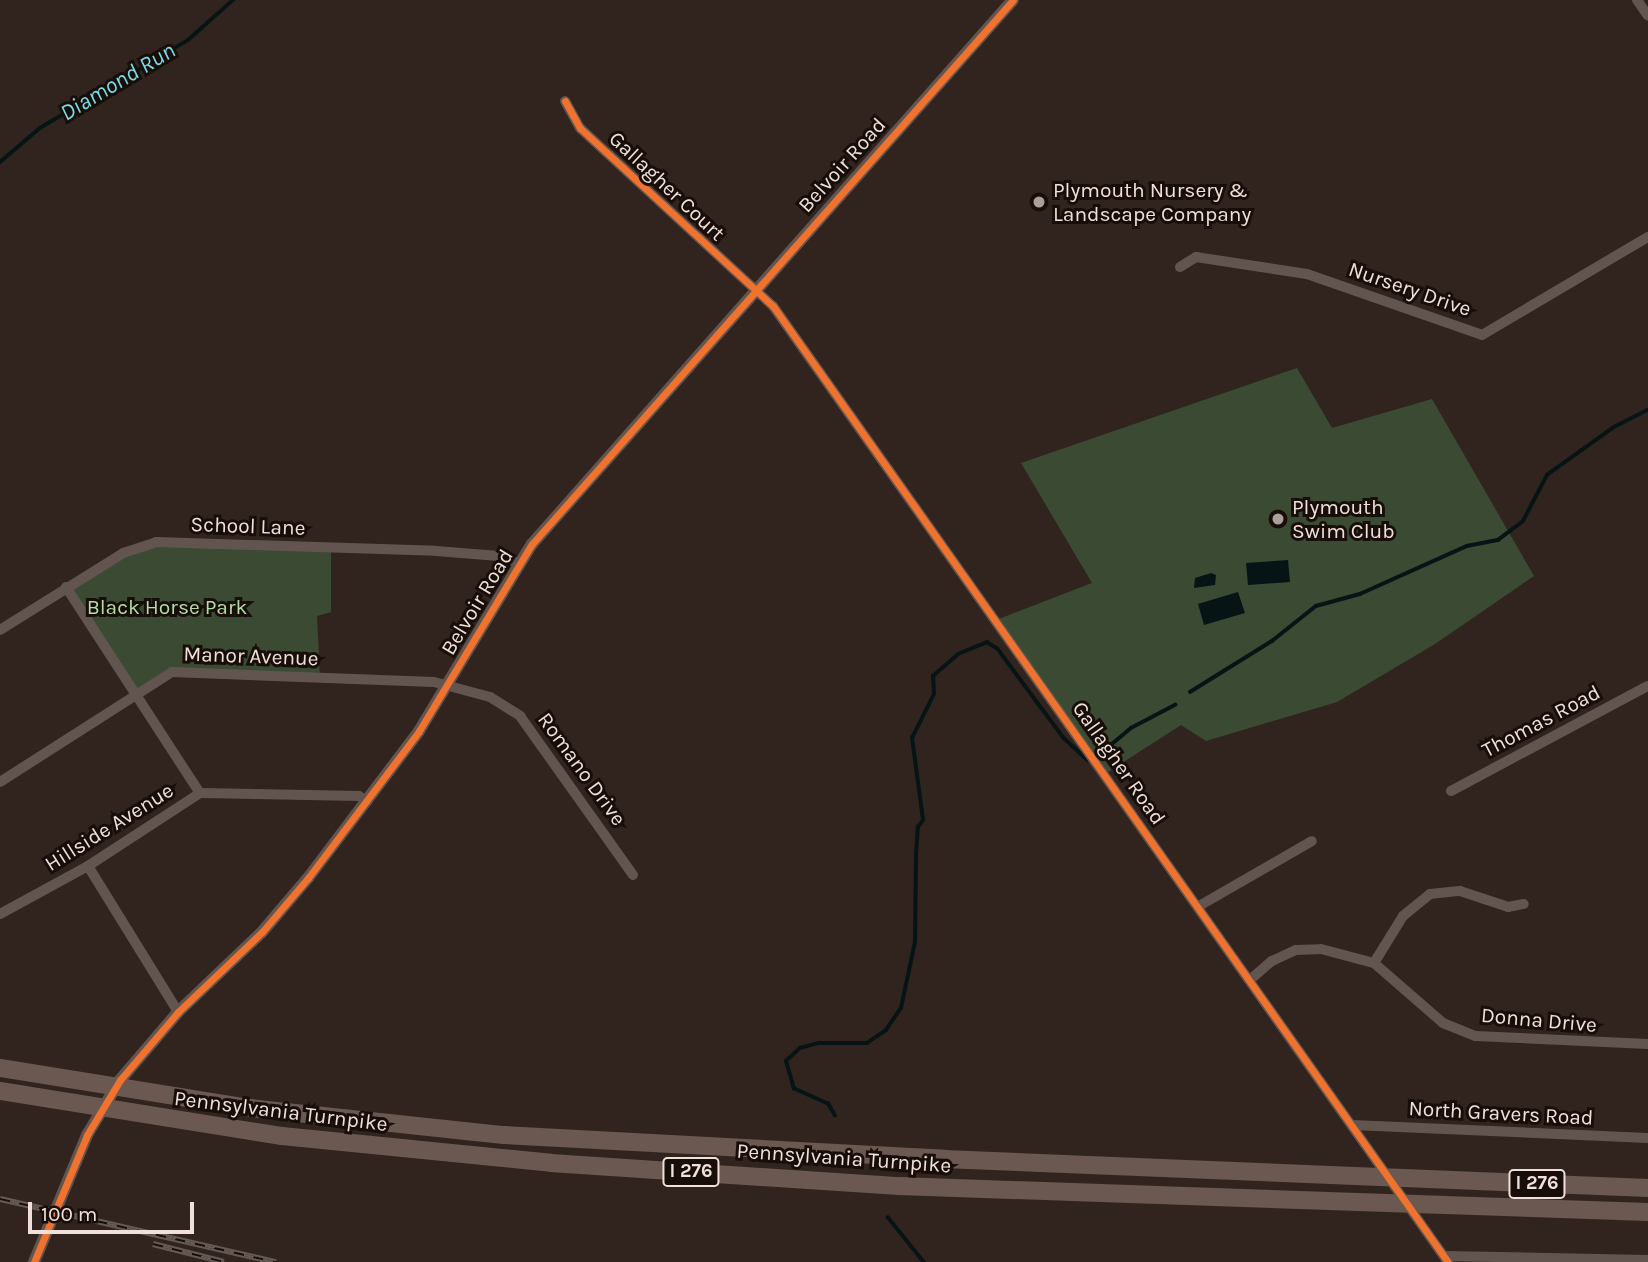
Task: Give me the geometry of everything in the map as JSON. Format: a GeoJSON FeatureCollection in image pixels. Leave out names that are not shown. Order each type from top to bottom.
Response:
{"type":"FeatureCollection","features":[{"type":"Feature","properties":{"kind":"highway","name":"Pennsylvania Turnpike"},"geometry":{"type":"LineString","coordinates":[[0,1068],[250,1108],[505,1135],[1648,1188]]}},
{"type":"Feature","properties":{"kind":"highway","name":"Pennsylvania Turnpike"},"geometry":{"type":"LineString","coordinates":[[0,1091],[169,1120],[465,1157],[899,1186],[1648,1212]]}},
{"type":"Feature","properties":{"kind":"street","name":"Belvoir Road"},"geometry":{"type":"LineString","coordinates":[[34,1262],[88,1135],[132,1064],[177,1012],[284,908],[367,802],[448,685],[518,563],[753,290],[1013,0]]}},
{"type":"Feature","properties":{"kind":"street"},"geometry":{"type":"LineString","coordinates":[[1637,0],[1648,16]]}},
{"type":"Feature","properties":{"kind":"street","name":"Gallagher Court"},"geometry":{"type":"LineString","coordinates":[[565,102],[580,128],[753,290]]}},
{"type":"Feature","properties":{"kind":"street","name":"Nursery Drive"},"geometry":{"type":"LineString","coordinates":[[1180,267],[1196,257],[1307,274],[1482,335],[1648,237]]}},
{"type":"Feature","properties":{"kind":"street","name":"Gallagher Road"},"geometry":{"type":"LineString","coordinates":[[753,290],[773,306],[1251,979],[1446,1259]]}},
{"type":"Feature","properties":{"kind":"street","name":"School Lane"},"geometry":{"type":"LineString","coordinates":[[0,630],[123,553],[156,542],[436,551],[499,556],[518,563]]}},
{"type":"Feature","properties":{"kind":"street"},"geometry":{"type":"LineString","coordinates":[[66,587],[200,793]]}},
{"type":"Feature","properties":{"kind":"street","name":"Manor Avenue"},"geometry":{"type":"LineString","coordinates":[[0,782],[172,672],[448,685]]}},
{"type":"Feature","properties":{"kind":"street","name":"Romano Drive"},"geometry":{"type":"LineString","coordinates":[[448,685],[490,697],[531,727],[633,875]]}},
{"type":"Feature","properties":{"kind":"street","name":"Thomas Road"},"geometry":{"type":"LineString","coordinates":[[1451,791],[1648,685]]}},
{"type":"Feature","properties":{"kind":"street","name":"Hillside Avenue"},"geometry":{"type":"LineString","coordinates":[[0,914],[88,866],[200,793],[359,796],[367,802]]}},
{"type":"Feature","properties":{"kind":"street"},"geometry":{"type":"LineString","coordinates":[[1199,906],[1312,841]]}},
{"type":"Feature","properties":{"kind":"street"},"geometry":{"type":"LineString","coordinates":[[88,866],[177,1012]]}},
{"type":"Feature","properties":{"kind":"street"},"geometry":{"type":"LineString","coordinates":[[1374,963],[1403,916],[1430,894],[1460,891],[1508,907],[1524,904]]}},
{"type":"Feature","properties":{"kind":"street","name":"Donna Drive"},"geometry":{"type":"LineString","coordinates":[[1251,979],[1272,961],[1296,950],[1321,949],[1374,963],[1443,1023],[1476,1036],[1648,1044]]}},
{"type":"Feature","properties":{"kind":"street","name":"North Gravers Road"},"geometry":{"type":"LineString","coordinates":[[1352,1125],[1648,1139]]}},
{"type":"Feature","properties":{"kind":"street"},"geometry":{"type":"LineString","coordinates":[[1446,1259],[1648,1260]]}},
{"type":"Feature","properties":{"kind":"green space","name":"Plymouth Swim Club"},"geometry":{"type":"Polygon","coordinates":[[[1297,368],[1332,428],[1432,399],[1534,576],[1435,644],[1337,702],[1206,741],[1181,725],[1105,774],[996,620],[1092,583],[1021,463],[1297,368]]]}},
{"type":"Feature","properties":{"kind":"green space","name":"Black Horse Park"},"geometry":{"type":"Polygon","coordinates":[[[156,542],[331,548],[331,612],[317,616],[320,678],[172,672],[137,696],[66,587],[156,542]]]}},
{"type":"Feature","properties":{"kind":"shaded area"},"geometry":{"type":"Polygon","coordinates":[[[1288,560],[1290,582],[1248,585],[1246,563],[1288,560]]]}},
{"type":"Feature","properties":{"kind":"shaded area"},"geometry":{"type":"Polygon","coordinates":[[[1211,573],[1216,575],[1215,585],[1194,588],[1195,578],[1211,573]]]}},
{"type":"Feature","properties":{"kind":"shaded area"},"geometry":{"type":"Polygon","coordinates":[[[1238,592],[1245,613],[1204,625],[1198,604],[1238,592]]]}},
{"type":"Feature","properties":{"kind":"waterway","name":"Diamond Run"},"geometry":{"type":"LineString","coordinates":[[0,162],[40,128],[188,40],[233,0]]}},
{"type":"Feature","properties":{"kind":"waterway"},"geometry":{"type":"LineString","coordinates":[[1190,692],[1272,641],[1316,606],[1360,594],[1467,546],[1498,540],[1523,521],[1547,475],[1614,427],[1648,410]]}},
{"type":"Feature","properties":{"kind":"waterway"},"geometry":{"type":"LineString","coordinates":[[835,1116],[828,1104],[794,1089],[786,1061],[800,1048],[819,1043],[867,1043],[886,1030],[901,1008],[915,942],[916,854],[918,827],[923,820],[912,738],[934,694],[933,676],[958,654],[987,642],[998,649],[1063,737],[1088,760]]}},
{"type":"Feature","properties":{"kind":"waterway"},"geometry":{"type":"LineString","coordinates":[[1100,754],[1131,728],[1175,705]]}},
{"type":"Feature","properties":{"kind":"waterway"},"geometry":{"type":"LineString","coordinates":[[888,1217],[924,1262]]}},
{"type":"Feature","properties":{"kind":"railway"},"geometry":{"type":"LineString","coordinates":[[0,1199],[276,1262]]}},
{"type":"Feature","properties":{"kind":"railway"},"geometry":{"type":"LineString","coordinates":[[153,1244],[224,1262]]}},
{"type":"Feature","properties":{"kind":"cycle path"},"geometry":{"type":"LineString","coordinates":[[34,1262],[87,1135],[120,1080],[178,1012],[262,932],[308,878],[419,731],[532,544],[1013,0]]}},
{"type":"Feature","properties":{"kind":"cycle path"},"geometry":{"type":"LineString","coordinates":[[565,101],[580,128],[773,306],[1448,1262]]}},
{"type":"Feature","properties":{"kind":"place","name":"Plymouth Nursery & Landscape Company"},"geometry":{"type":"Point","coordinates":[1039,202]}},
{"type":"Feature","properties":{"kind":"place","name":"Plymouth Swim Club"},"geometry":{"type":"Point","coordinates":[1278,519]}}]}
